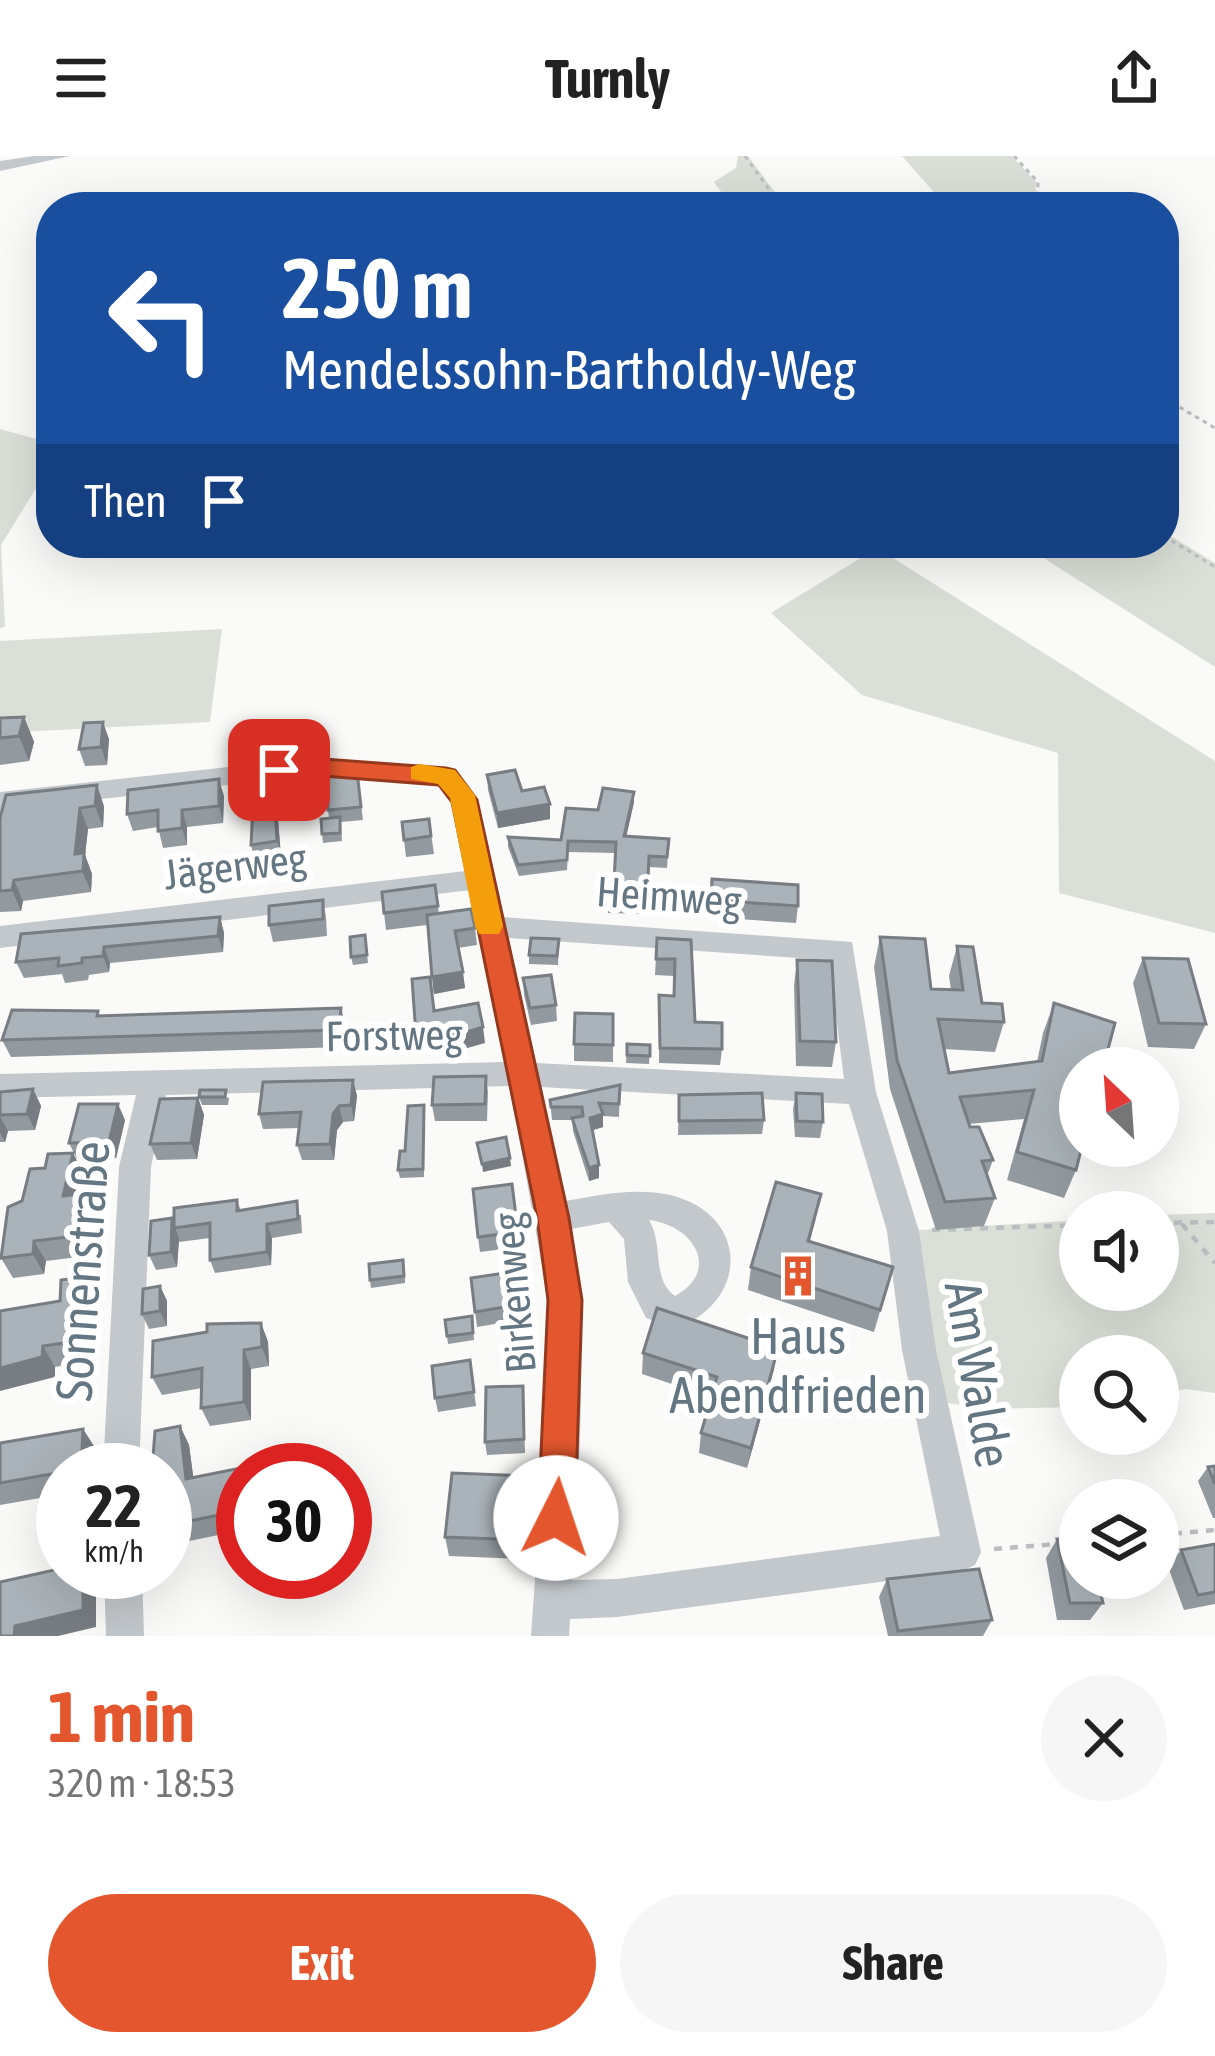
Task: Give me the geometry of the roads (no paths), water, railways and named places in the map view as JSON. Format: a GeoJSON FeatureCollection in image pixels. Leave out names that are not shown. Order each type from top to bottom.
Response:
{"type":"FeatureCollection","features":[{"type":"Feature","properties":{"kind":"street"},"geometry":{"type":"LineString","coordinates":[[0,166],[62,156]]}},
{"type":"Feature","properties":{"kind":"street","name":"Birkenweg"},"geometry":{"type":"LineString","coordinates":[[0,801],[310,766],[446,776],[456,784],[465,807],[553,1218],[565,1300],[565,1394],[550,1618]]}},
{"type":"Feature","properties":{"kind":"street","name":"Jägerweg"},"geometry":{"type":"LineString","coordinates":[[0,937],[479,879]]}},
{"type":"Feature","properties":{"kind":"street","name":"Heimweg"},"geometry":{"type":"LineString","coordinates":[[489,926],[842,950]]}},
{"type":"Feature","properties":{"kind":"street","name":"Am Walde"},"geometry":{"type":"LineString","coordinates":[[550,1618],[617,1598],[962,1552],[919,1350],[903,1231],[861,1092],[842,950]]}},
{"type":"Feature","properties":{"kind":"street","name":"Forstweg"},"geometry":{"type":"LineString","coordinates":[[0,1086],[520,1074],[861,1092]]}},
{"type":"Feature","properties":{"kind":"street","name":"Sonnenstraße"},"geometry":{"type":"LineString","coordinates":[[122,1443],[135,1167],[154,1082]]}},
{"type":"Feature","properties":{"kind":"street"},"geometry":{"type":"LineString","coordinates":[[553,1218],[617,1209]]}},
{"type":"Feature","properties":{"kind":"street"},"geometry":{"type":"LineString","coordinates":[[124,1599],[125,1636]]}},
{"type":"Feature","properties":{"kind":"place","name":"Haus Abendfrieden"},"geometry":{"type":"Point","coordinates":[798,1276]}}]}
